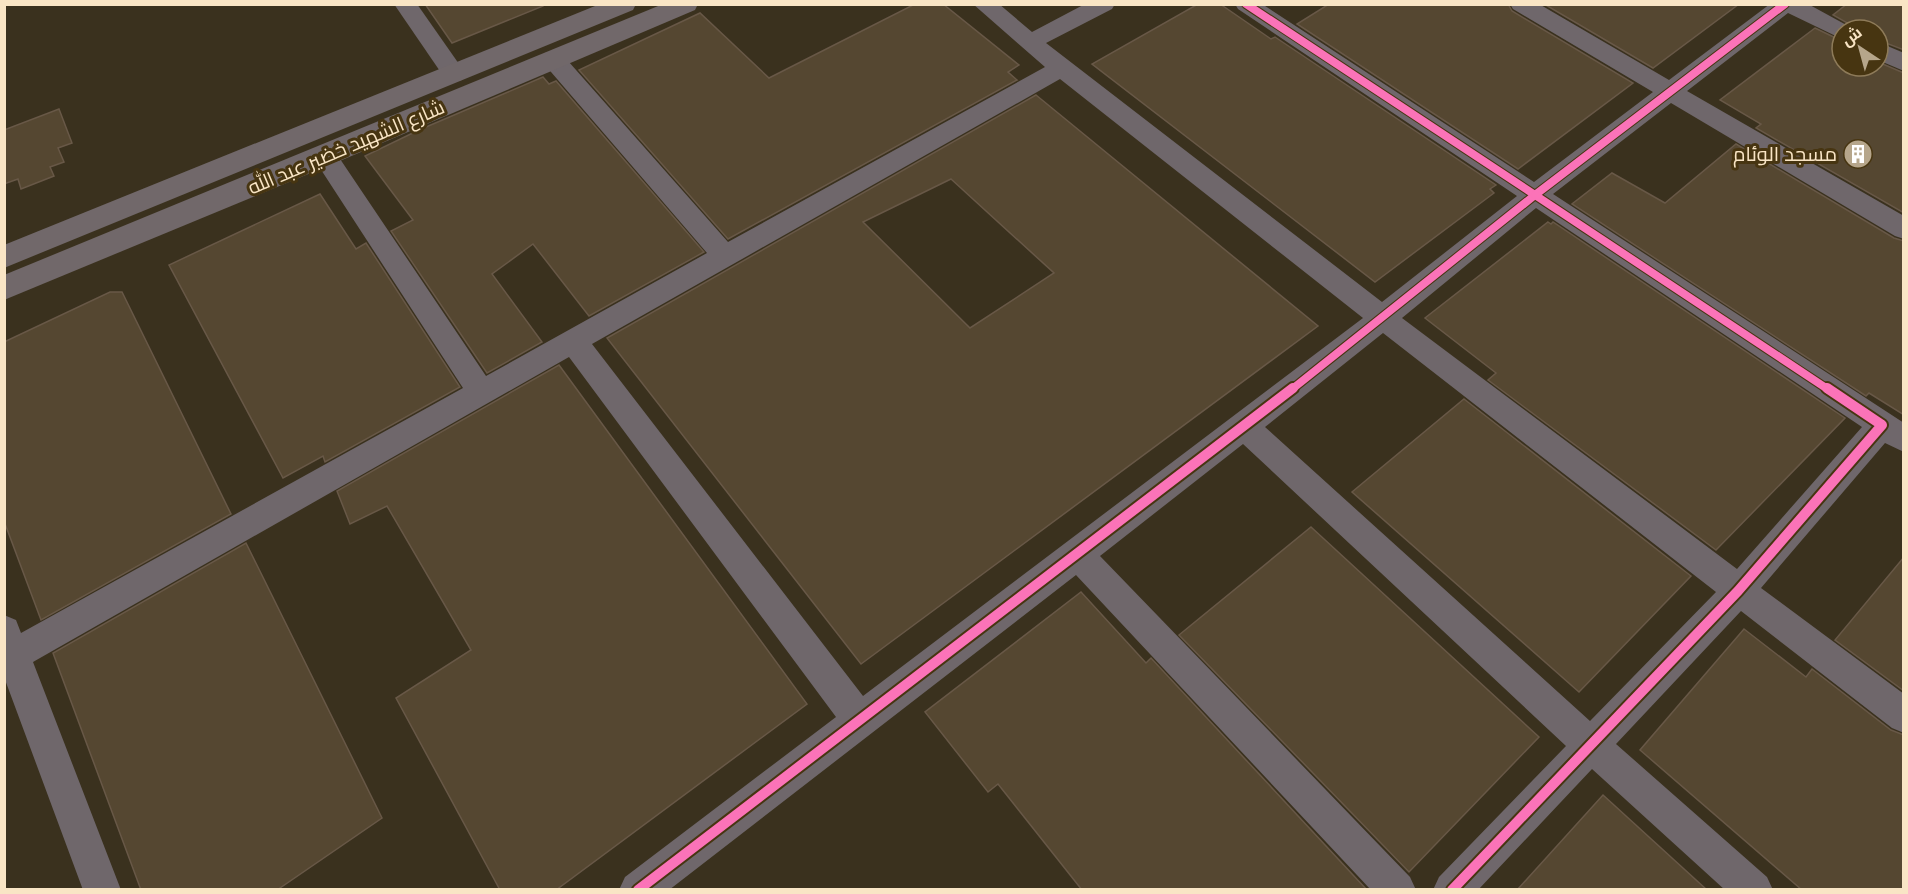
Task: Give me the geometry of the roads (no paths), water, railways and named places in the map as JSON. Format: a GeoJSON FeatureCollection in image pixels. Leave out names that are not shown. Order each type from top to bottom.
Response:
{"type":"FeatureCollection","features":[{"type":"Feature","properties":{"kind":"main road","name":"شارع الشهيد خضير عبد الله"},"geometry":{"type":"LineString","coordinates":[[4,257],[624,4]]}},
{"type":"Feature","properties":{"kind":"main road","name":"شارع الشهيد خضير عبد الله"},"geometry":{"type":"LineString","coordinates":[[4,288],[686,4]]}},
{"type":"Feature","properties":{"kind":"street"},"geometry":{"type":"LineString","coordinates":[[405,4],[454,75]]}},
{"type":"Feature","properties":{"kind":"street"},"geometry":{"type":"LineString","coordinates":[[984,4],[1061,68],[1384,319],[1904,716]]}},
{"type":"Feature","properties":{"kind":"street"},"geometry":{"type":"LineString","coordinates":[[1030,42],[1104,4]]}},
{"type":"Feature","properties":{"kind":"street"},"geometry":{"type":"LineString","coordinates":[[1246,4],[1893,432],[1452,890]]}},
{"type":"Feature","properties":{"kind":"street"},"geometry":{"type":"LineString","coordinates":[[1521,4],[1904,229]]}},
{"type":"Feature","properties":{"kind":"street"},"geometry":{"type":"LineString","coordinates":[[638,890],[859,719],[1245,427],[1384,319],[1535,195],[1787,4],[1830,26]]}},
{"type":"Feature","properties":{"kind":"street"},"geometry":{"type":"LineString","coordinates":[[1890,56],[1904,63]]}},
{"type":"Feature","properties":{"kind":"street"},"geometry":{"type":"LineString","coordinates":[[553,59],[725,256]]}},
{"type":"Feature","properties":{"kind":"street"},"geometry":{"type":"LineString","coordinates":[[102,890],[9,643],[482,393],[1061,68]]}},
{"type":"Feature","properties":{"kind":"street"},"geometry":{"type":"LineString","coordinates":[[325,156],[482,393]]}},
{"type":"Feature","properties":{"kind":"street"},"geometry":{"type":"LineString","coordinates":[[574,342],[859,719]]}},
{"type":"Feature","properties":{"kind":"street"},"geometry":{"type":"LineString","coordinates":[[1245,427],[1591,745],[1754,890]]}},
{"type":"Feature","properties":{"kind":"street"},"geometry":{"type":"LineString","coordinates":[[1077,554],[1397,890]]}},
{"type":"Feature","properties":{"kind":"place","name":"مسجد الوئام"},"geometry":{"type":"Point","coordinates":[1858,154]}}]}
